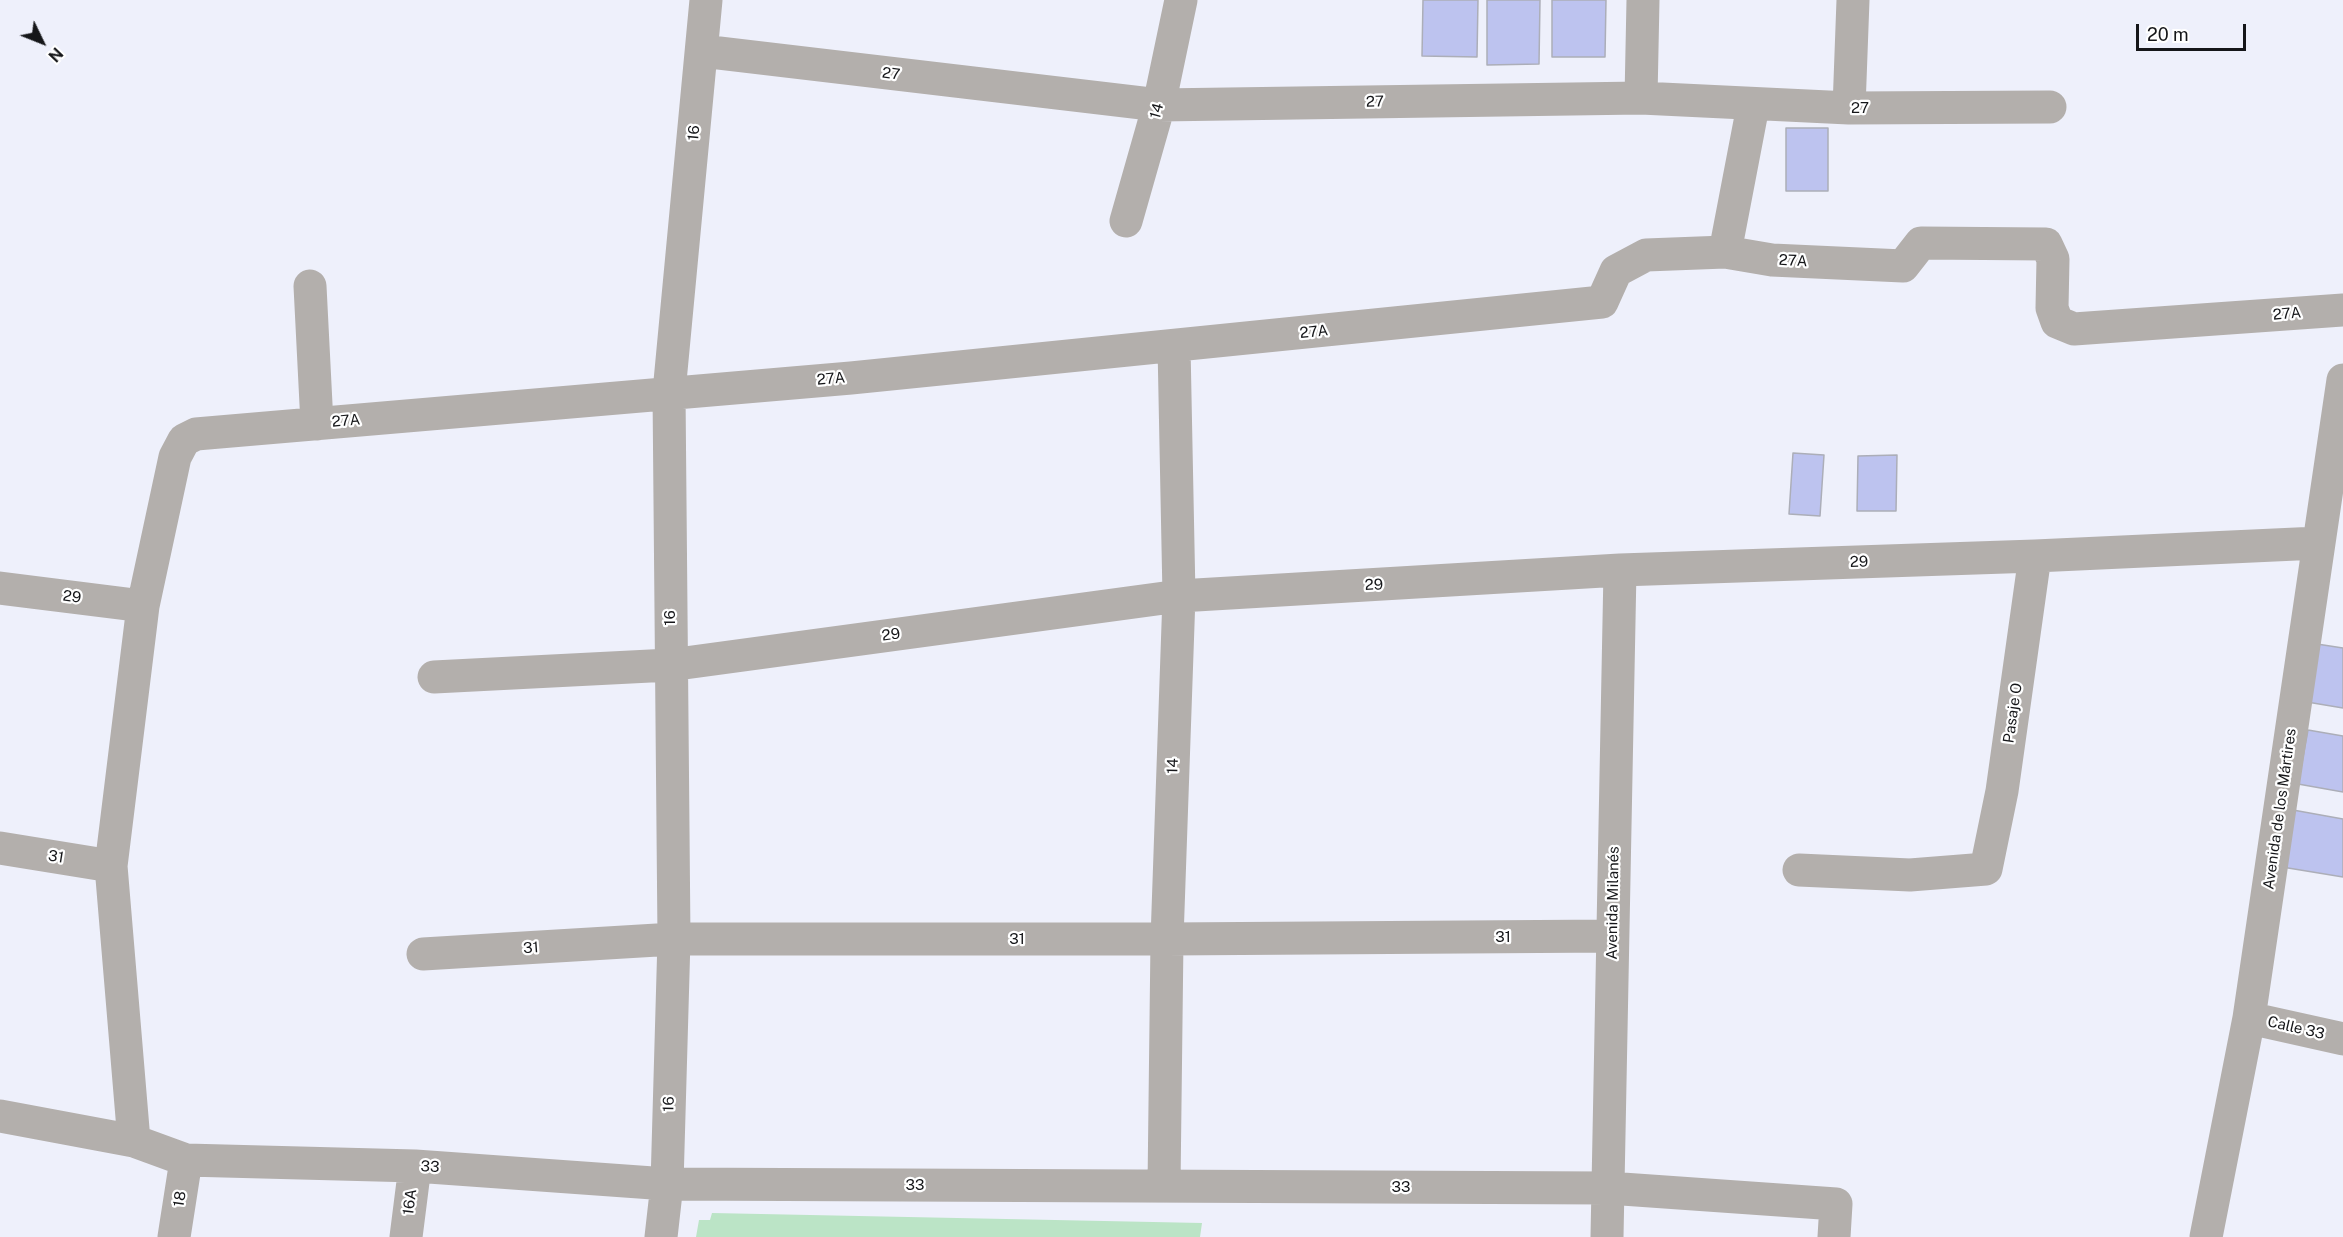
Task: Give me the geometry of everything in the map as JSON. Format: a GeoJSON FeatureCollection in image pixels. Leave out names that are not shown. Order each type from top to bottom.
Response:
{"type":"FeatureCollection","features":[{"type":"Feature","properties":{"kind":"street","name":"16"},"geometry":{"type":"LineString","coordinates":[[661,1237],[667,1184],[674,939],[669,392],[706,0]]}},
{"type":"Feature","properties":{"kind":"street","name":"14"},"geometry":{"type":"LineString","coordinates":[[1126,221],[1159,105],[1181,0]]}},
{"type":"Feature","properties":{"kind":"street"},"geometry":{"type":"LineString","coordinates":[[1641,98],[1643,0]]}},
{"type":"Feature","properties":{"kind":"street"},"geometry":{"type":"LineString","coordinates":[[1849,108],[1853,0]]}},
{"type":"Feature","properties":{"kind":"street","name":"27"},"geometry":{"type":"LineString","coordinates":[[702,51],[1159,105],[1641,98],[1753,106],[2050,107]]}},
{"type":"Feature","properties":{"kind":"street"},"geometry":{"type":"LineString","coordinates":[[1725,252],[1753,106]]}},
{"type":"Feature","properties":{"kind":"street","name":"27A"},"geometry":{"type":"LineString","coordinates":[[143,606],[175,457],[184,440],[196,434],[1174,346],[1602,302],[1616,272],[1646,255],[1725,252],[1772,260],[1903,266],[1921,243],[2046,244],[2053,259],[2052,308],[2054,315],[2057,322],[2074,328],[2343,310]]}},
{"type":"Feature","properties":{"kind":"street"},"geometry":{"type":"LineString","coordinates":[[310,286],[317,424]]}},
{"type":"Feature","properties":{"kind":"street","name":"14"},"geometry":{"type":"LineString","coordinates":[[1164,1186],[1167,939],[1179,596],[1174,346]]}},
{"type":"Feature","properties":{"kind":"street","name":"Avenida de los Mártires"},"geometry":{"type":"LineString","coordinates":[[2206,1237],[2249,1018],[2318,543],[2335,486],[2343,380]]}},
{"type":"Feature","properties":{"kind":"street","name":"29"},"geometry":{"type":"LineString","coordinates":[[434,677],[670,665],[1179,596],[1620,570],[2035,556],[2318,543]]}},
{"type":"Feature","properties":{"kind":"street","name":"Pasaje O"},"geometry":{"type":"LineString","coordinates":[[1799,870],[1910,875],[1986,869],[2002,790],[2035,556]]}},
{"type":"Feature","properties":{"kind":"street","name":"Avenida Milanés"},"geometry":{"type":"LineString","coordinates":[[1607,1237],[1620,570]]}},
{"type":"Feature","properties":{"kind":"street","name":"29"},"geometry":{"type":"LineString","coordinates":[[0,588],[143,606]]}},
{"type":"Feature","properties":{"kind":"street"},"geometry":{"type":"LineString","coordinates":[[134,1141],[111,866],[143,606]]}},
{"type":"Feature","properties":{"kind":"street","name":"31"},"geometry":{"type":"LineString","coordinates":[[0,848],[111,866]]}},
{"type":"Feature","properties":{"kind":"street","name":"31"},"geometry":{"type":"LineString","coordinates":[[423,954],[674,939],[1612,936]]}},
{"type":"Feature","properties":{"kind":"street","name":"Calle 33"},"geometry":{"type":"LineString","coordinates":[[2249,1018],[2343,1039]]}},
{"type":"Feature","properties":{"kind":"street","name":"33"},"geometry":{"type":"LineString","coordinates":[[0,1116],[134,1141],[186,1160],[415,1166],[667,1184],[1608,1188],[1836,1204],[1834,1237]]}},
{"type":"Feature","properties":{"kind":"street","name":"18"},"geometry":{"type":"LineString","coordinates":[[174,1237],[186,1160]]}},
{"type":"Feature","properties":{"kind":"street","name":"16A"},"geometry":{"type":"LineString","coordinates":[[406,1237],[415,1166]]}},
{"type":"Feature","properties":{"kind":"green space"},"geometry":{"type":"Polygon","coordinates":[[[712,1213],[1202,1223],[1200,1237],[696,1237],[699,1220],[710,1220],[712,1213]]]}},
{"type":"Feature","properties":{"kind":"building"},"geometry":{"type":"Polygon","coordinates":[[[1423,0],[1478,0],[1477,57],[1422,56],[1423,0]]]}},
{"type":"Feature","properties":{"kind":"building"},"geometry":{"type":"Polygon","coordinates":[[[1487,0],[1540,0],[1539,64],[1487,65],[1487,0]]]}},
{"type":"Feature","properties":{"kind":"building"},"geometry":{"type":"Polygon","coordinates":[[[1552,0],[1606,0],[1605,57],[1552,57],[1552,0]]]}},
{"type":"Feature","properties":{"kind":"building"},"geometry":{"type":"Polygon","coordinates":[[[1786,128],[1828,128],[1828,191],[1786,191],[1786,128]]]}},
{"type":"Feature","properties":{"kind":"building"},"geometry":{"type":"Polygon","coordinates":[[[1793,453],[1824,455],[1820,516],[1789,514],[1793,453]]]}},
{"type":"Feature","properties":{"kind":"building"},"geometry":{"type":"Polygon","coordinates":[[[1897,455],[1896,511],[1857,511],[1858,456],[1897,455]]]}},
{"type":"Feature","properties":{"kind":"building"},"geometry":{"type":"Polygon","coordinates":[[[2317,644],[2343,648],[2343,708],[2307,702],[2317,644]]]}},
{"type":"Feature","properties":{"kind":"building"},"geometry":{"type":"Polygon","coordinates":[[[2308,730],[2343,736],[2343,792],[2298,784],[2308,730]]]}},
{"type":"Feature","properties":{"kind":"building"},"geometry":{"type":"Polygon","coordinates":[[[2293,810],[2343,819],[2343,877],[2282,867],[2293,810]]]}}]}
